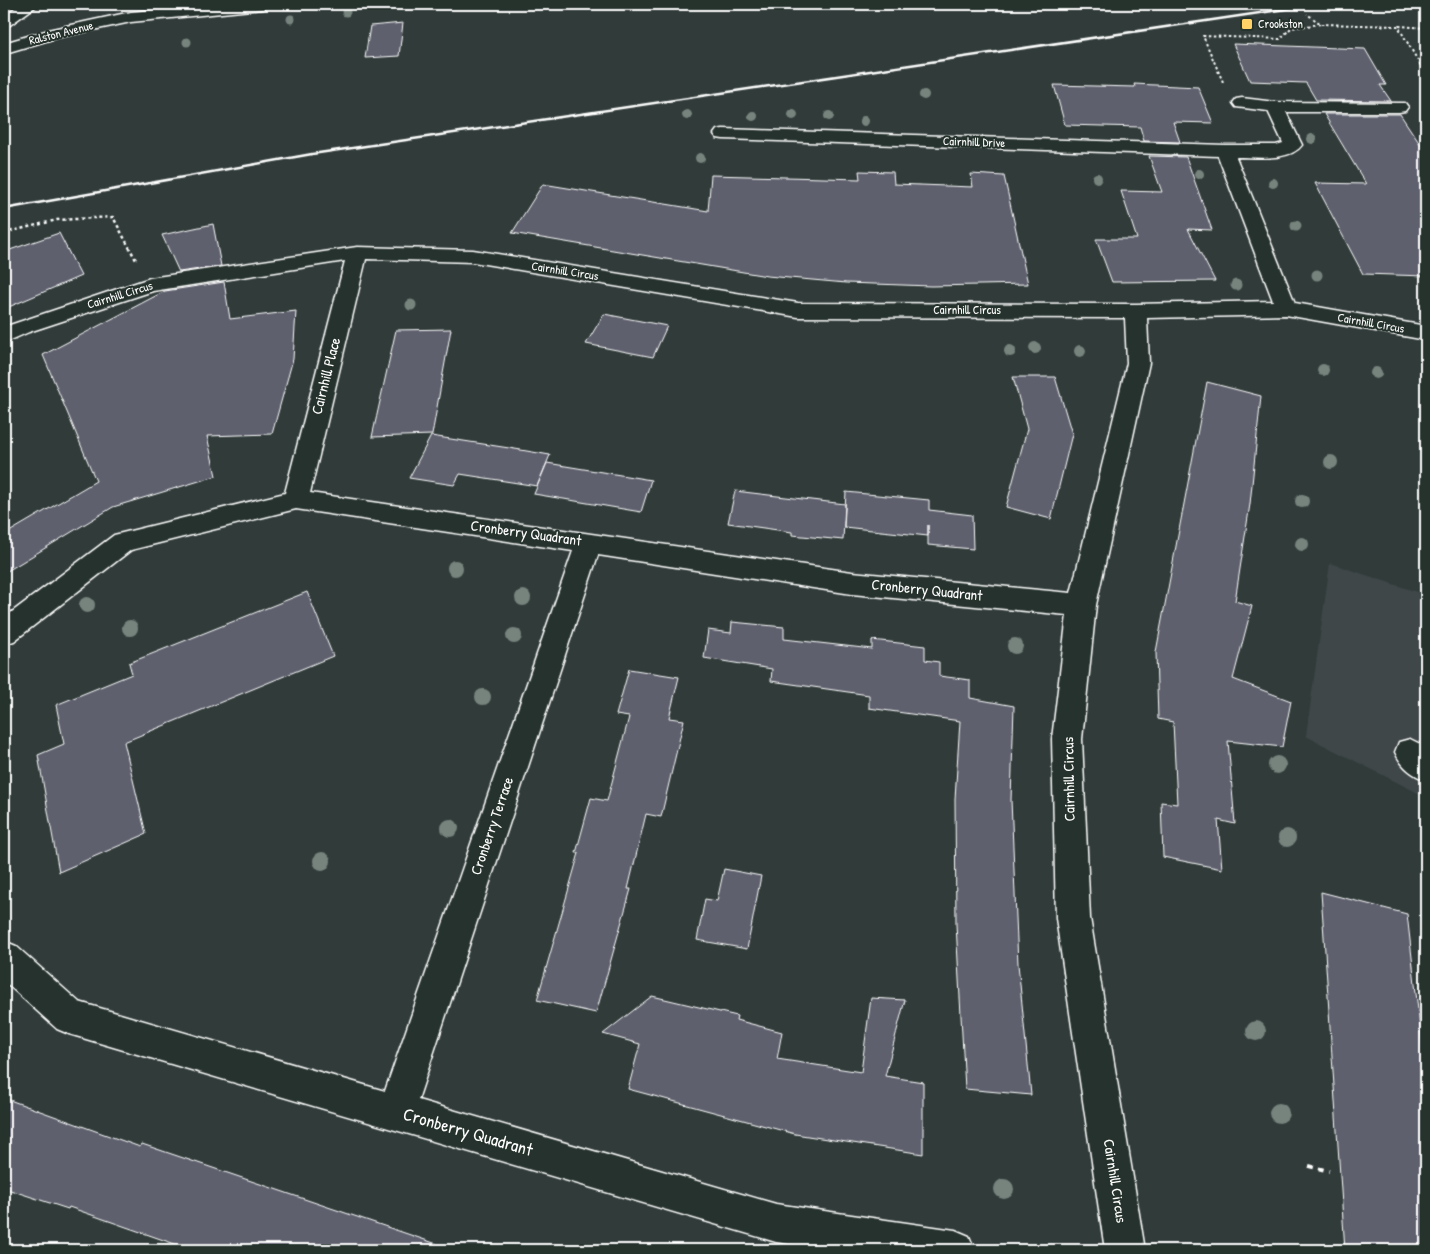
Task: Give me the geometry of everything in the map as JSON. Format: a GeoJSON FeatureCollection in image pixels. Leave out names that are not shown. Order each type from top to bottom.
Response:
{"type":"FeatureCollection","features":[{"type":"Feature","properties":{"kind":"street"},"geometry":{"type":"LineString","coordinates":[[4,22],[31,4]]}},
{"type":"Feature","properties":{"kind":"street","name":"Ralston Avenue"},"geometry":{"type":"LineString","coordinates":[[9,47],[52,34],[131,17],[263,4]]}},
{"type":"Feature","properties":{"kind":"street"},"geometry":{"type":"LineString","coordinates":[[1242,103],[1275,107],[1399,107]]}},
{"type":"Feature","properties":{"kind":"street","name":"Cairnhill Drive"},"geometry":{"type":"LineString","coordinates":[[723,134],[1225,151],[1278,151],[1293,145],[1275,107]]}},
{"type":"Feature","properties":{"kind":"street"},"geometry":{"type":"LineString","coordinates":[[1225,151],[1286,308]]}},
{"type":"Feature","properties":{"kind":"street","name":"Cairnhill Circus"},"geometry":{"type":"LineString","coordinates":[[4,336],[21,327],[150,285],[357,253],[473,256],[798,310],[1136,311],[1286,308],[1426,333]]}},
{"type":"Feature","properties":{"kind":"street","name":"Cairnhill Place"},"geometry":{"type":"LineString","coordinates":[[296,500],[357,253]]}},
{"type":"Feature","properties":{"kind":"street","name":"Cairnhill Circus"},"geometry":{"type":"LineString","coordinates":[[1126,1250],[1073,918],[1067,739],[1082,606],[1138,363],[1136,311]]}},
{"type":"Feature","properties":{"kind":"street","name":"Cronberry Quadrant"},"geometry":{"type":"LineString","coordinates":[[4,632],[122,542],[296,500],[588,542],[852,583],[1082,606]]}},
{"type":"Feature","properties":{"kind":"street","name":"Cronberry Terrace"},"geometry":{"type":"LineString","coordinates":[[396,1111],[588,542]]}},
{"type":"Feature","properties":{"kind":"street","name":"Cronberry Quadrant"},"geometry":{"type":"LineString","coordinates":[[4,958],[69,1016],[776,1224],[955,1250]]}},
{"type":"Feature","properties":{"kind":"path"},"geometry":{"type":"LineString","coordinates":[[1307,14],[1321,24]]}},
{"type":"Feature","properties":{"kind":"path"},"geometry":{"type":"LineString","coordinates":[[1242,103],[1222,79],[1203,36],[1280,39],[1290,28],[1321,24],[1426,28]]}},
{"type":"Feature","properties":{"kind":"path"},"geometry":{"type":"LineString","coordinates":[[1398,26],[1426,75]]}},
{"type":"Feature","properties":{"kind":"path"},"geometry":{"type":"LineString","coordinates":[[4,233],[57,220],[113,217],[150,285]]}},
{"type":"Feature","properties":{"kind":"path"},"geometry":{"type":"LineString","coordinates":[[1309,1166],[1329,1171]]}},
{"type":"Feature","properties":{"kind":"shaded area"},"geometry":{"type":"Polygon","coordinates":[[[1330,563],[1426,595],[1426,797],[1306,736],[1330,563]]]}},
{"type":"Feature","properties":{"kind":"building"},"geometry":{"type":"Polygon","coordinates":[[[403,23],[399,56],[365,58],[370,26],[403,23]]]}},
{"type":"Feature","properties":{"kind":"building"},"geometry":{"type":"Polygon","coordinates":[[[1233,44],[1365,49],[1386,85],[1380,85],[1391,101],[1316,100],[1306,83],[1250,81],[1233,44]]]}},
{"type":"Feature","properties":{"kind":"building"},"geometry":{"type":"Polygon","coordinates":[[[1134,84],[1198,87],[1213,123],[1173,122],[1180,142],[1144,141],[1140,127],[1065,125],[1054,85],[1135,87],[1134,84]]]}},
{"type":"Feature","properties":{"kind":"building"},"geometry":{"type":"Polygon","coordinates":[[[1324,114],[1400,114],[1426,153],[1426,276],[1363,274],[1315,183],[1366,184],[1324,114]]]}},
{"type":"Feature","properties":{"kind":"building"},"geometry":{"type":"Polygon","coordinates":[[[1149,156],[1186,157],[1212,230],[1188,229],[1215,281],[1112,282],[1096,239],[1137,239],[1121,191],[1162,192],[1149,156]]]}},
{"type":"Feature","properties":{"kind":"building"},"geometry":{"type":"Polygon","coordinates":[[[859,171],[893,172],[894,184],[973,187],[971,174],[1004,176],[1028,284],[931,286],[846,283],[767,276],[512,233],[543,184],[708,211],[711,175],[860,179],[859,171]]]}},
{"type":"Feature","properties":{"kind":"building"},"geometry":{"type":"Polygon","coordinates":[[[213,224],[221,266],[179,272],[162,235],[213,224]]]}},
{"type":"Feature","properties":{"kind":"building"},"geometry":{"type":"Polygon","coordinates":[[[59,233],[81,276],[4,309],[4,252],[59,233]]]}},
{"type":"Feature","properties":{"kind":"building"},"geometry":{"type":"Polygon","coordinates":[[[224,282],[230,319],[296,311],[293,359],[272,434],[207,436],[216,476],[113,507],[4,573],[4,535],[96,481],[43,355],[165,291],[224,282]]]}},
{"type":"Feature","properties":{"kind":"building"},"geometry":{"type":"Polygon","coordinates":[[[604,314],[667,326],[653,357],[586,344],[604,314]]]}},
{"type":"Feature","properties":{"kind":"building"},"geometry":{"type":"Polygon","coordinates":[[[451,329],[432,435],[372,437],[396,330],[451,329]]]}},
{"type":"Feature","properties":{"kind":"building"},"geometry":{"type":"Polygon","coordinates":[[[1013,377],[1055,377],[1072,434],[1051,519],[1006,507],[1027,429],[1013,377]]]}},
{"type":"Feature","properties":{"kind":"building"},"geometry":{"type":"Polygon","coordinates":[[[1207,382],[1261,396],[1250,504],[1235,601],[1252,606],[1233,679],[1291,701],[1282,747],[1228,741],[1235,824],[1218,820],[1222,869],[1163,857],[1161,802],[1177,804],[1173,722],[1158,719],[1156,652],[1207,382]]]}},
{"type":"Feature","properties":{"kind":"building"},"geometry":{"type":"Polygon","coordinates":[[[431,436],[550,455],[537,486],[460,474],[454,485],[409,478],[431,436]]]}},
{"type":"Feature","properties":{"kind":"building"},"geometry":{"type":"Polygon","coordinates":[[[547,463],[651,480],[641,512],[534,494],[547,463]]]}},
{"type":"Feature","properties":{"kind":"building"},"geometry":{"type":"Polygon","coordinates":[[[735,491],[845,504],[843,540],[792,535],[792,532],[728,523],[735,491]]]}},
{"type":"Feature","properties":{"kind":"building"},"geometry":{"type":"Polygon","coordinates":[[[846,492],[929,500],[929,510],[972,515],[973,549],[928,545],[928,536],[844,527],[846,492]]]}},
{"type":"Feature","properties":{"kind":"building"},"geometry":{"type":"Polygon","coordinates":[[[307,592],[333,656],[124,742],[146,834],[59,872],[38,755],[64,744],[56,705],[132,674],[129,663],[307,592]]]}},
{"type":"Feature","properties":{"kind":"building"},"geometry":{"type":"Polygon","coordinates":[[[732,622],[784,627],[784,639],[872,649],[872,640],[925,646],[925,660],[939,662],[939,676],[970,680],[970,698],[1014,706],[1011,800],[1018,964],[1031,1095],[965,1089],[956,924],[955,799],[960,721],[869,708],[869,695],[771,681],[772,669],[704,658],[708,630],[731,633],[732,622]]]}},
{"type":"Feature","properties":{"kind":"building"},"geometry":{"type":"Polygon","coordinates":[[[629,669],[679,677],[669,718],[684,720],[661,817],[646,814],[628,889],[631,889],[596,1013],[537,1000],[579,853],[576,853],[591,798],[607,801],[629,717],[616,715],[629,669]]]}},
{"type":"Feature","properties":{"kind":"building"},"geometry":{"type":"Polygon","coordinates":[[[724,869],[761,876],[747,949],[697,940],[705,899],[717,901],[724,869]]]}},
{"type":"Feature","properties":{"kind":"building"},"geometry":{"type":"Polygon","coordinates":[[[1321,892],[1407,914],[1426,1080],[1426,1250],[1345,1250],[1321,892]]]}},
{"type":"Feature","properties":{"kind":"building"},"geometry":{"type":"Polygon","coordinates":[[[652,996],[737,1016],[736,1020],[782,1032],[777,1059],[861,1072],[871,998],[905,1000],[885,1076],[923,1082],[923,1154],[795,1134],[628,1089],[640,1044],[603,1034],[652,996]]]}},
{"type":"Feature","properties":{"kind":"building"},"geometry":{"type":"Polygon","coordinates":[[[4,1098],[140,1147],[142,1144],[437,1244],[436,1250],[192,1250],[69,1207],[68,1209],[4,1188],[4,1098]]]}},
{"type":"Feature","properties":{"kind":"railway"},"geometry":{"type":"LineString","coordinates":[[4,209],[312,154],[1320,4]]}},
{"type":"Feature","properties":{"kind":"place","name":"Crookston"},"geometry":{"type":"Point","coordinates":[1247,24]}}]}
